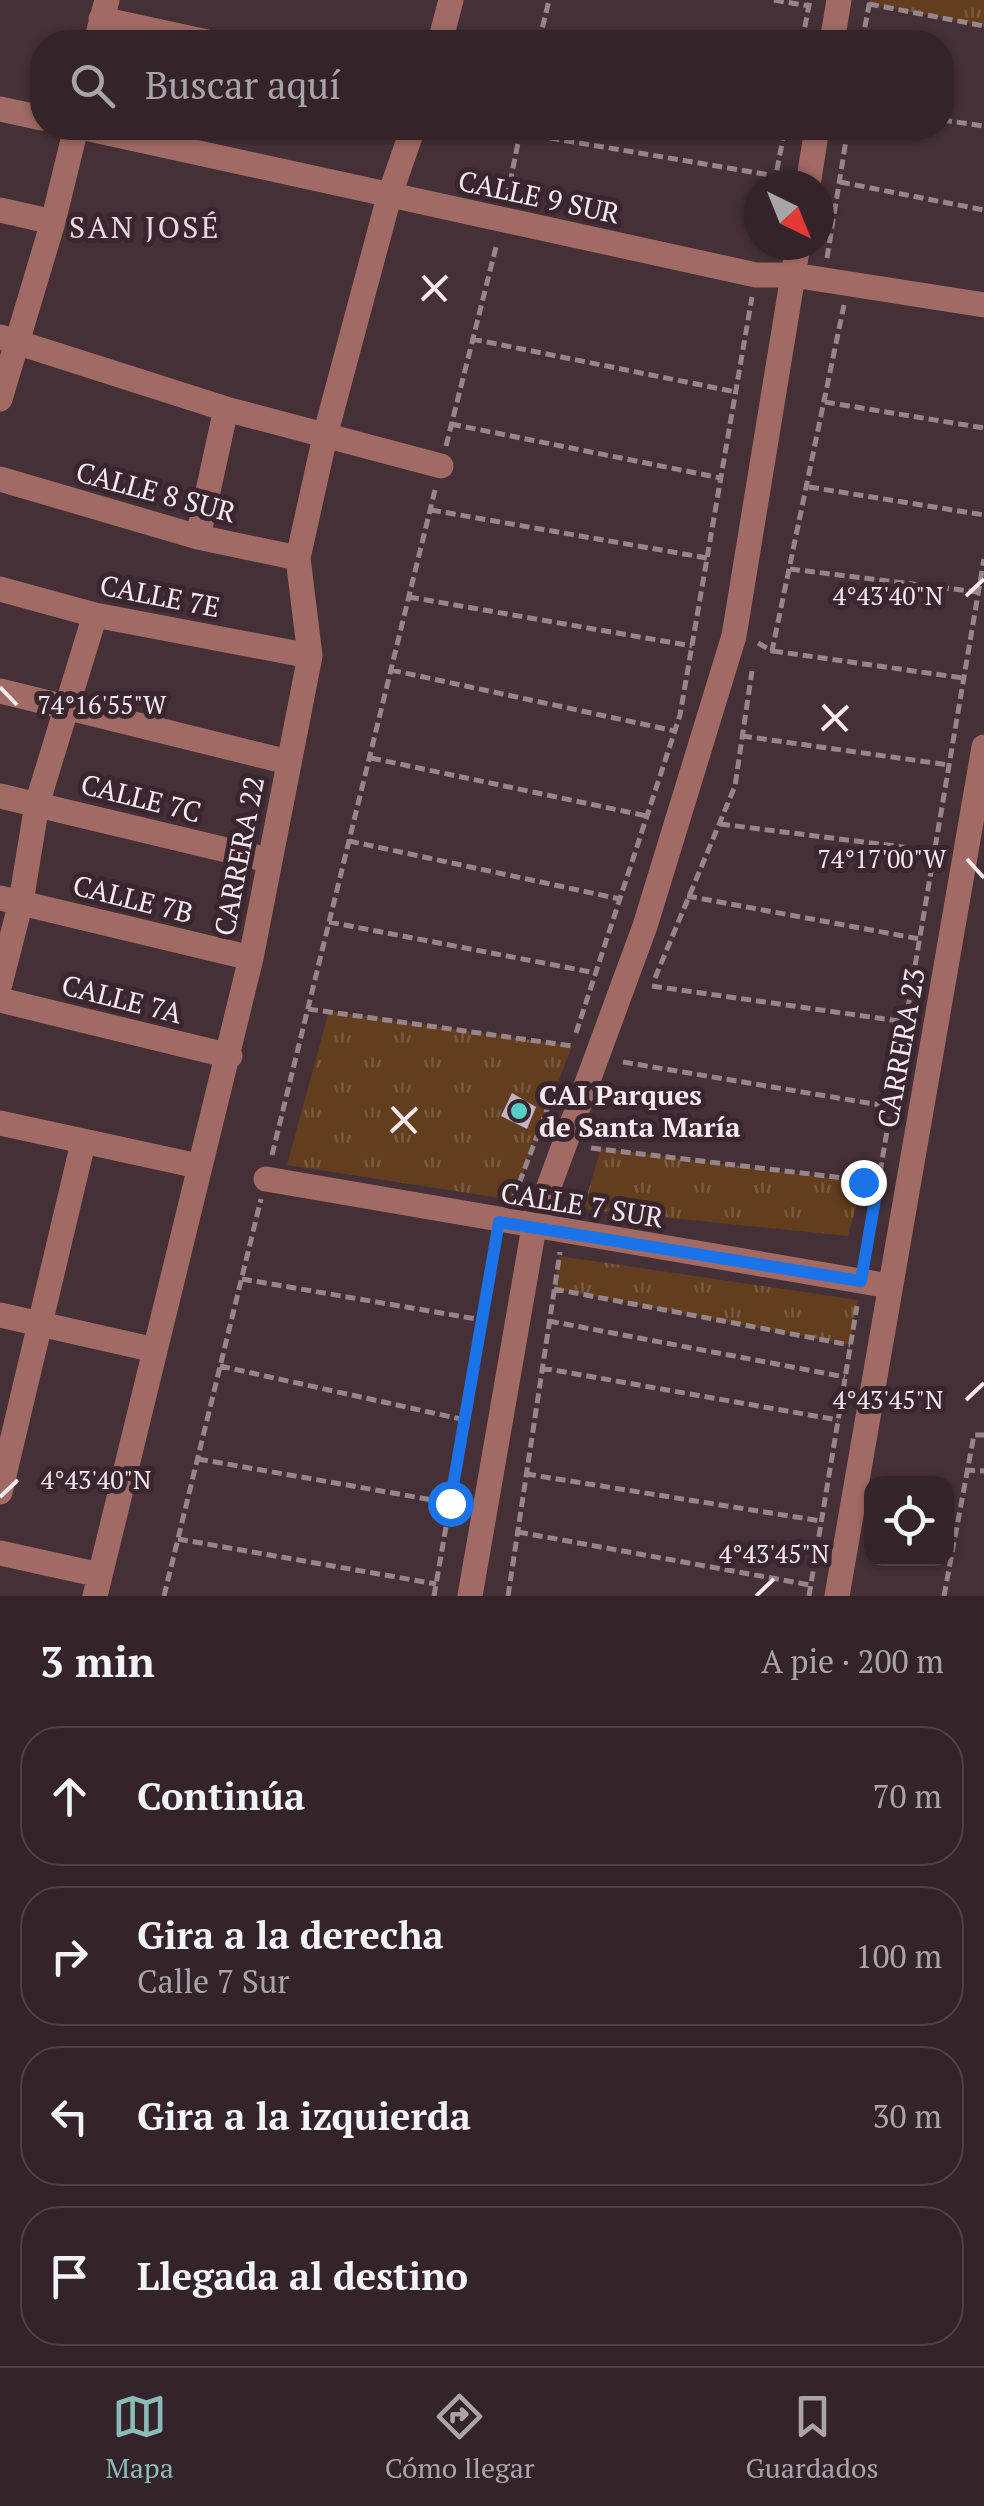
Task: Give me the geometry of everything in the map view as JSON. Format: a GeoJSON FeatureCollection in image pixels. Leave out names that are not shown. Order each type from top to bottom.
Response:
{"type":"FeatureCollection","features":[{"type":"Feature","properties":{"kind":"street"},"geometry":{"type":"LineString","coordinates":[[443,30],[452,0]]}},
{"type":"Feature","properties":{"kind":"street"},"geometry":{"type":"LineString","coordinates":[[834,30],[839,0]]}},
{"type":"Feature","properties":{"kind":"street"},"geometry":{"type":"LineString","coordinates":[[102,21],[147,30]]}},
{"type":"Feature","properties":{"kind":"street"},"geometry":{"type":"LineString","coordinates":[[0,109],[30,115]]}},
{"type":"Feature","properties":{"kind":"street"},"geometry":{"type":"LineString","coordinates":[[0,399],[8,339],[53,222],[73,140]]}},
{"type":"Feature","properties":{"kind":"street","name":"CALLE 9 SUR"},"geometry":{"type":"LineString","coordinates":[[139,140],[756,275],[793,275],[984,305]]}},
{"type":"Feature","properties":{"kind":"street","name":"CARRERA 22"},"geometry":{"type":"LineString","coordinates":[[98,1586],[198,1166],[230,1056],[310,656],[298,558],[326,432],[390,197],[410,140]]}},
{"type":"Feature","properties":{"kind":"street"},"geometry":{"type":"LineString","coordinates":[[810,170],[815,140]]}},
{"type":"Feature","properties":{"kind":"street"},"geometry":{"type":"LineString","coordinates":[[0,210],[53,222]]}},
{"type":"Feature","properties":{"kind":"street"},"geometry":{"type":"LineString","coordinates":[[470,1596],[534,1227],[645,926],[734,636],[796,260]]}},
{"type":"Feature","properties":{"kind":"street"},"geometry":{"type":"LineString","coordinates":[[8,339],[226,409],[326,432],[441,466]]}},
{"type":"Feature","properties":{"kind":"street"},"geometry":{"type":"LineString","coordinates":[[198,537],[226,409]]}},
{"type":"Feature","properties":{"kind":"street","name":"CALLE 8 SUR"},"geometry":{"type":"LineString","coordinates":[[0,480],[198,537],[298,558]]}},
{"type":"Feature","properties":{"kind":"street","name":"CALLE 7E"},"geometry":{"type":"LineString","coordinates":[[0,589],[95,615],[310,656]]}},
{"type":"Feature","properties":{"kind":"street"},"geometry":{"type":"LineString","coordinates":[[0,984],[10,900],[65,705],[95,615]]}},
{"type":"Feature","properties":{"kind":"street"},"geometry":{"type":"LineString","coordinates":[[0,690],[288,762]]}},
{"type":"Feature","properties":{"kind":"street","name":"CARRERA 23"},"geometry":{"type":"LineString","coordinates":[[837,1596],[984,746]]}},
{"type":"Feature","properties":{"kind":"street","name":"CALLE 7C"},"geometry":{"type":"LineString","coordinates":[[0,796],[268,860]]}},
{"type":"Feature","properties":{"kind":"street","name":"CALLE 7B"},"geometry":{"type":"LineString","coordinates":[[10,900],[251,958]]}},
{"type":"Feature","properties":{"kind":"street","name":"CALLE 7A"},"geometry":{"type":"LineString","coordinates":[[0,1000],[230,1056]]}},
{"type":"Feature","properties":{"kind":"street"},"geometry":{"type":"LineString","coordinates":[[0,1123],[198,1166]]}},
{"type":"Feature","properties":{"kind":"street"},"geometry":{"type":"LineString","coordinates":[[0,1492],[84,1143]]}},
{"type":"Feature","properties":{"kind":"street","name":"CALLE 7 SUR"},"geometry":{"type":"LineString","coordinates":[[266,1179],[889,1286]]}},
{"type":"Feature","properties":{"kind":"street"},"geometry":{"type":"LineString","coordinates":[[0,1315],[155,1350]]}},
{"type":"Feature","properties":{"kind":"street"},"geometry":{"type":"LineString","coordinates":[[0,1553],[98,1586]]}},
{"type":"Feature","properties":{"kind":"path"},"geometry":{"type":"LineString","coordinates":[[543,30],[549,0]]}},
{"type":"Feature","properties":{"kind":"path"},"geometry":{"type":"LineString","coordinates":[[774,0],[809,3],[804,30]]}},
{"type":"Feature","properties":{"kind":"path"},"geometry":{"type":"LineString","coordinates":[[864,30],[869,2],[984,26]]}},
{"type":"Feature","properties":{"kind":"path"},"geometry":{"type":"LineString","coordinates":[[954,122],[984,126]]}},
{"type":"Feature","properties":{"kind":"path"},"geometry":{"type":"LineString","coordinates":[[164,1596],[503,219],[518,140]]}},
{"type":"Feature","properties":{"kind":"path"},"geometry":{"type":"LineString","coordinates":[[576,140],[744,170]]}},
{"type":"Feature","properties":{"kind":"path"},"geometry":{"type":"LineString","coordinates":[[777,170],[783,140]]}},
{"type":"Feature","properties":{"kind":"path"},"geometry":{"type":"LineString","coordinates":[[839,182],[984,210]]}},
{"type":"Feature","properties":{"kind":"path"},"geometry":{"type":"LineString","coordinates":[[565,1063],[675,731],[756,275]]}},
{"type":"Feature","properties":{"kind":"path"},"geometry":{"type":"LineString","coordinates":[[472,339],[736,392]]}},
{"type":"Feature","properties":{"kind":"path"},"geometry":{"type":"LineString","coordinates":[[825,402],[984,428]]}},
{"type":"Feature","properties":{"kind":"path"},"geometry":{"type":"LineString","coordinates":[[451,424],[721,478]]}},
{"type":"Feature","properties":{"kind":"path"},"geometry":{"type":"LineString","coordinates":[[808,487],[984,515]]}},
{"type":"Feature","properties":{"kind":"path"},"geometry":{"type":"LineString","coordinates":[[430,510],[707,558]]}},
{"type":"Feature","properties":{"kind":"path"},"geometry":{"type":"LineString","coordinates":[[808,1596],[984,559]]}},
{"type":"Feature","properties":{"kind":"path"},"geometry":{"type":"LineString","coordinates":[[790,569],[978,592]]}},
{"type":"Feature","properties":{"kind":"path"},"geometry":{"type":"LineString","coordinates":[[409,597],[692,646]]}},
{"type":"Feature","properties":{"kind":"path"},"geometry":{"type":"LineString","coordinates":[[772,650],[963,678]]}},
{"type":"Feature","properties":{"kind":"path"},"geometry":{"type":"LineString","coordinates":[[391,670],[675,731]]}},
{"type":"Feature","properties":{"kind":"path"},"geometry":{"type":"LineString","coordinates":[[742,736],[949,765]]}},
{"type":"Feature","properties":{"kind":"path"},"geometry":{"type":"LineString","coordinates":[[370,758],[647,816]]}},
{"type":"Feature","properties":{"kind":"path"},"geometry":{"type":"LineString","coordinates":[[719,824],[935,851]]}},
{"type":"Feature","properties":{"kind":"path"},"geometry":{"type":"LineString","coordinates":[[349,841],[620,899]]}},
{"type":"Feature","properties":{"kind":"path"},"geometry":{"type":"LineString","coordinates":[[686,896],[920,940]]}},
{"type":"Feature","properties":{"kind":"path"},"geometry":{"type":"LineString","coordinates":[[329,922],[596,973]]}},
{"type":"Feature","properties":{"kind":"path"},"geometry":{"type":"LineString","coordinates":[[652,986],[906,1022]]}},
{"type":"Feature","properties":{"kind":"path"},"geometry":{"type":"LineString","coordinates":[[308,1009],[572,1046]]}},
{"type":"Feature","properties":{"kind":"path"},"geometry":{"type":"LineString","coordinates":[[623,1062],[892,1107]]}},
{"type":"Feature","properties":{"kind":"path"},"geometry":{"type":"LineString","coordinates":[[434,1596],[499,1222],[513,1200],[558,1080]]}},
{"type":"Feature","properties":{"kind":"path"},"geometry":{"type":"LineString","coordinates":[[591,1148],[878,1182]]}},
{"type":"Feature","properties":{"kind":"path"},"geometry":{"type":"LineString","coordinates":[[508,1596],[563,1232]]}},
{"type":"Feature","properties":{"kind":"path"},"geometry":{"type":"LineString","coordinates":[[242,1279],[482,1320]]}},
{"type":"Feature","properties":{"kind":"path"},"geometry":{"type":"LineString","coordinates":[[554,1290],[850,1345]]}},
{"type":"Feature","properties":{"kind":"path"},"geometry":{"type":"LineString","coordinates":[[549,1321],[845,1377]]}},
{"type":"Feature","properties":{"kind":"path"},"geometry":{"type":"LineString","coordinates":[[220,1366],[465,1420]]}},
{"type":"Feature","properties":{"kind":"path"},"geometry":{"type":"LineString","coordinates":[[542,1368],[838,1420]]}},
{"type":"Feature","properties":{"kind":"path"},"geometry":{"type":"LineString","coordinates":[[944,1596],[965,1470],[974,1435],[984,1436]]}},
{"type":"Feature","properties":{"kind":"path"},"geometry":{"type":"LineString","coordinates":[[198,1459],[450,1503]]}},
{"type":"Feature","properties":{"kind":"path"},"geometry":{"type":"LineString","coordinates":[[965,1470],[984,1470]]}},
{"type":"Feature","properties":{"kind":"path"},"geometry":{"type":"LineString","coordinates":[[526,1474],[821,1521]]}},
{"type":"Feature","properties":{"kind":"path"},"geometry":{"type":"LineString","coordinates":[[518,1532],[810,1585]]}},
{"type":"Feature","properties":{"kind":"path"},"geometry":{"type":"LineString","coordinates":[[178,1539],[436,1584]]}},
{"type":"Feature","properties":{"kind":"green space"},"geometry":{"type":"Polygon","coordinates":[[[870,0],[984,0],[984,26],[869,4],[870,0]]]}},
{"type":"Feature","properties":{"kind":"green space"},"geometry":{"type":"Polygon","coordinates":[[[329,1011],[572,1046],[513,1200],[287,1165],[329,1011]]]}},
{"type":"Feature","properties":{"kind":"green space"},"geometry":{"type":"Polygon","coordinates":[[[601,1148],[863,1182],[848,1236],[583,1209],[601,1148]]]}},
{"type":"Feature","properties":{"kind":"green space"},"geometry":{"type":"Polygon","coordinates":[[[559,1256],[858,1300],[850,1345],[554,1289],[559,1256]]]}},
{"type":"Feature","properties":{"kind":"building","name":"CAI Parques de Santa María"},"geometry":{"type":"Polygon","coordinates":[[[512,1093],[536,1107],[527,1129],[501,1116],[512,1093]]]}},
{"type":"Feature","properties":{"kind":"place","name":"CAI Parques de Santa María"},"geometry":{"type":"Point","coordinates":[519,1111]}},
{"type":"Feature","properties":{"kind":"district","name":"SAN JOSÉ"},"geometry":{"type":"Point","coordinates":[145,228]}},
{"type":"Feature","properties":{"kind":"route"},"geometry":{"type":"LineString","coordinates":[[450,1503],[499,1222],[861,1281],[878,1182],[863,1182]]}}]}
